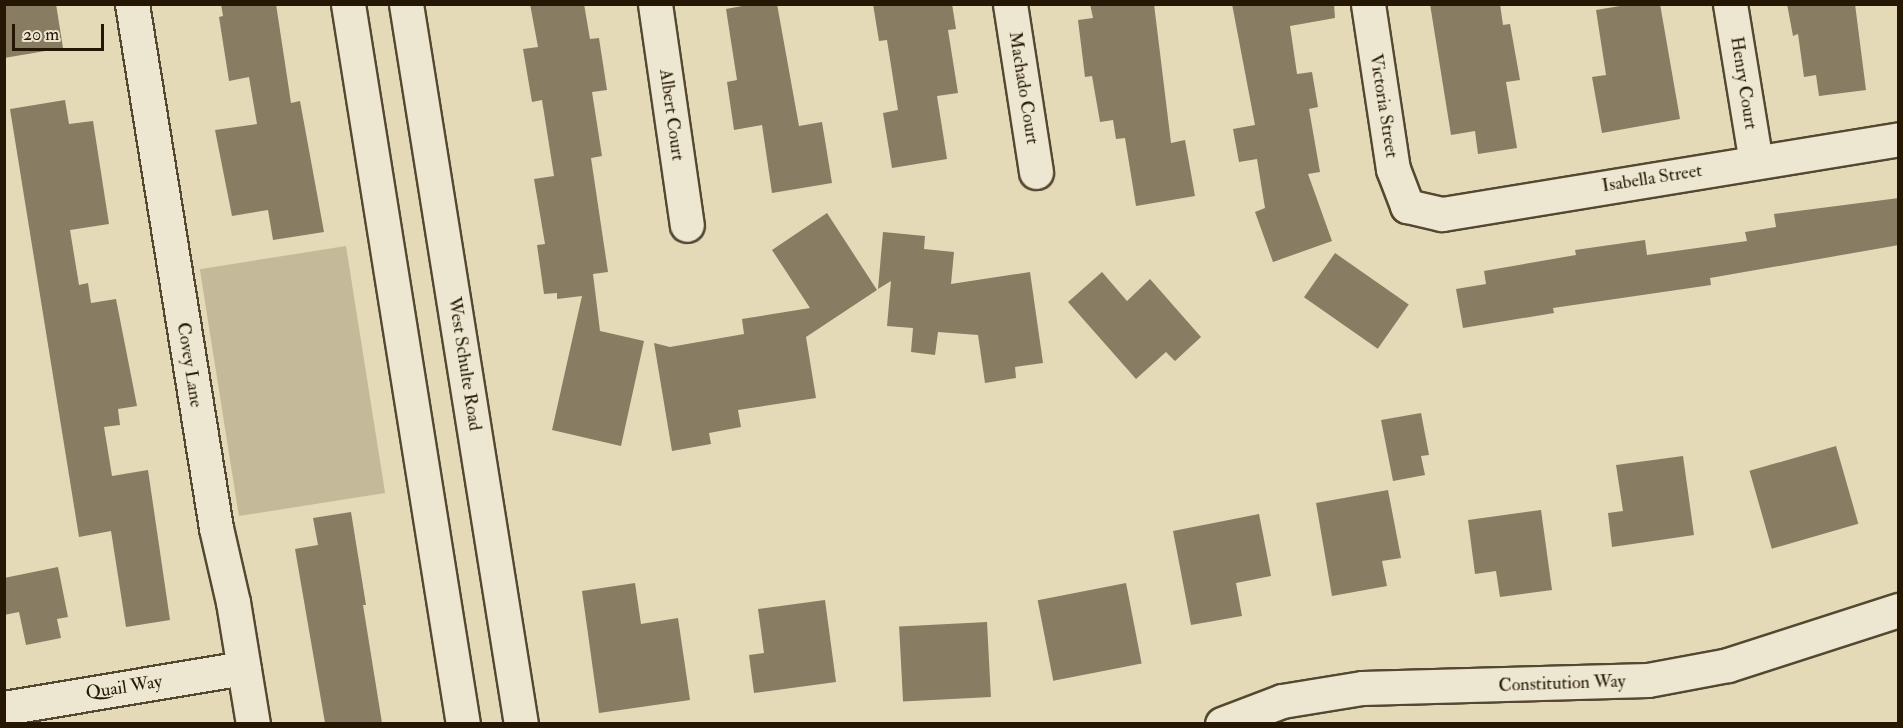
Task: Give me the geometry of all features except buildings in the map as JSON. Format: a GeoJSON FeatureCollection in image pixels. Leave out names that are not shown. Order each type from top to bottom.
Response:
{"type":"FeatureCollection","features":[{"type":"Feature","properties":{"kind":"street","name":"Covey Lane"},"geometry":{"type":"LineString","coordinates":[[132,4],[216,528],[253,723]]}},
{"type":"Feature","properties":{"kind":"street"},"geometry":{"type":"LineString","coordinates":[[348,4],[463,723]]}},
{"type":"Feature","properties":{"kind":"street","name":"West Schulte Road"},"geometry":{"type":"LineString","coordinates":[[406,4],[521,723]]}},
{"type":"Feature","properties":{"kind":"street","name":"Albert Court"},"geometry":{"type":"LineString","coordinates":[[655,4],[687,225]]}},
{"type":"Feature","properties":{"kind":"street","name":"Machado Court"},"geometry":{"type":"LineString","coordinates":[[1010,4],[1036,172]]}},
{"type":"Feature","properties":{"kind":"street","name":"Victoria Street"},"geometry":{"type":"LineString","coordinates":[[1368,4],[1393,169],[1407,206]]}},
{"type":"Feature","properties":{"kind":"street","name":"Henry Court"},"geometry":{"type":"LineString","coordinates":[[1730,4],[1756,162]]}},
{"type":"Feature","properties":{"kind":"street","name":"Isabella Street"},"geometry":{"type":"LineString","coordinates":[[1407,206],[1442,214],[1899,139]]}},
{"type":"Feature","properties":{"kind":"street","name":"Constitution Way"},"geometry":{"type":"LineString","coordinates":[[1222,723],[1282,701],[1362,688],[1648,680],[1728,665],[1899,610]]}},
{"type":"Feature","properties":{"kind":"street","name":"Quail Way"},"geometry":{"type":"LineString","coordinates":[[4,708],[244,668]]}},
{"type":"Feature","properties":{"kind":"shaded area"},"geometry":{"type":"Polygon","coordinates":[[[346,246],[385,493],[239,516],[200,269],[346,246]]]}}]}
